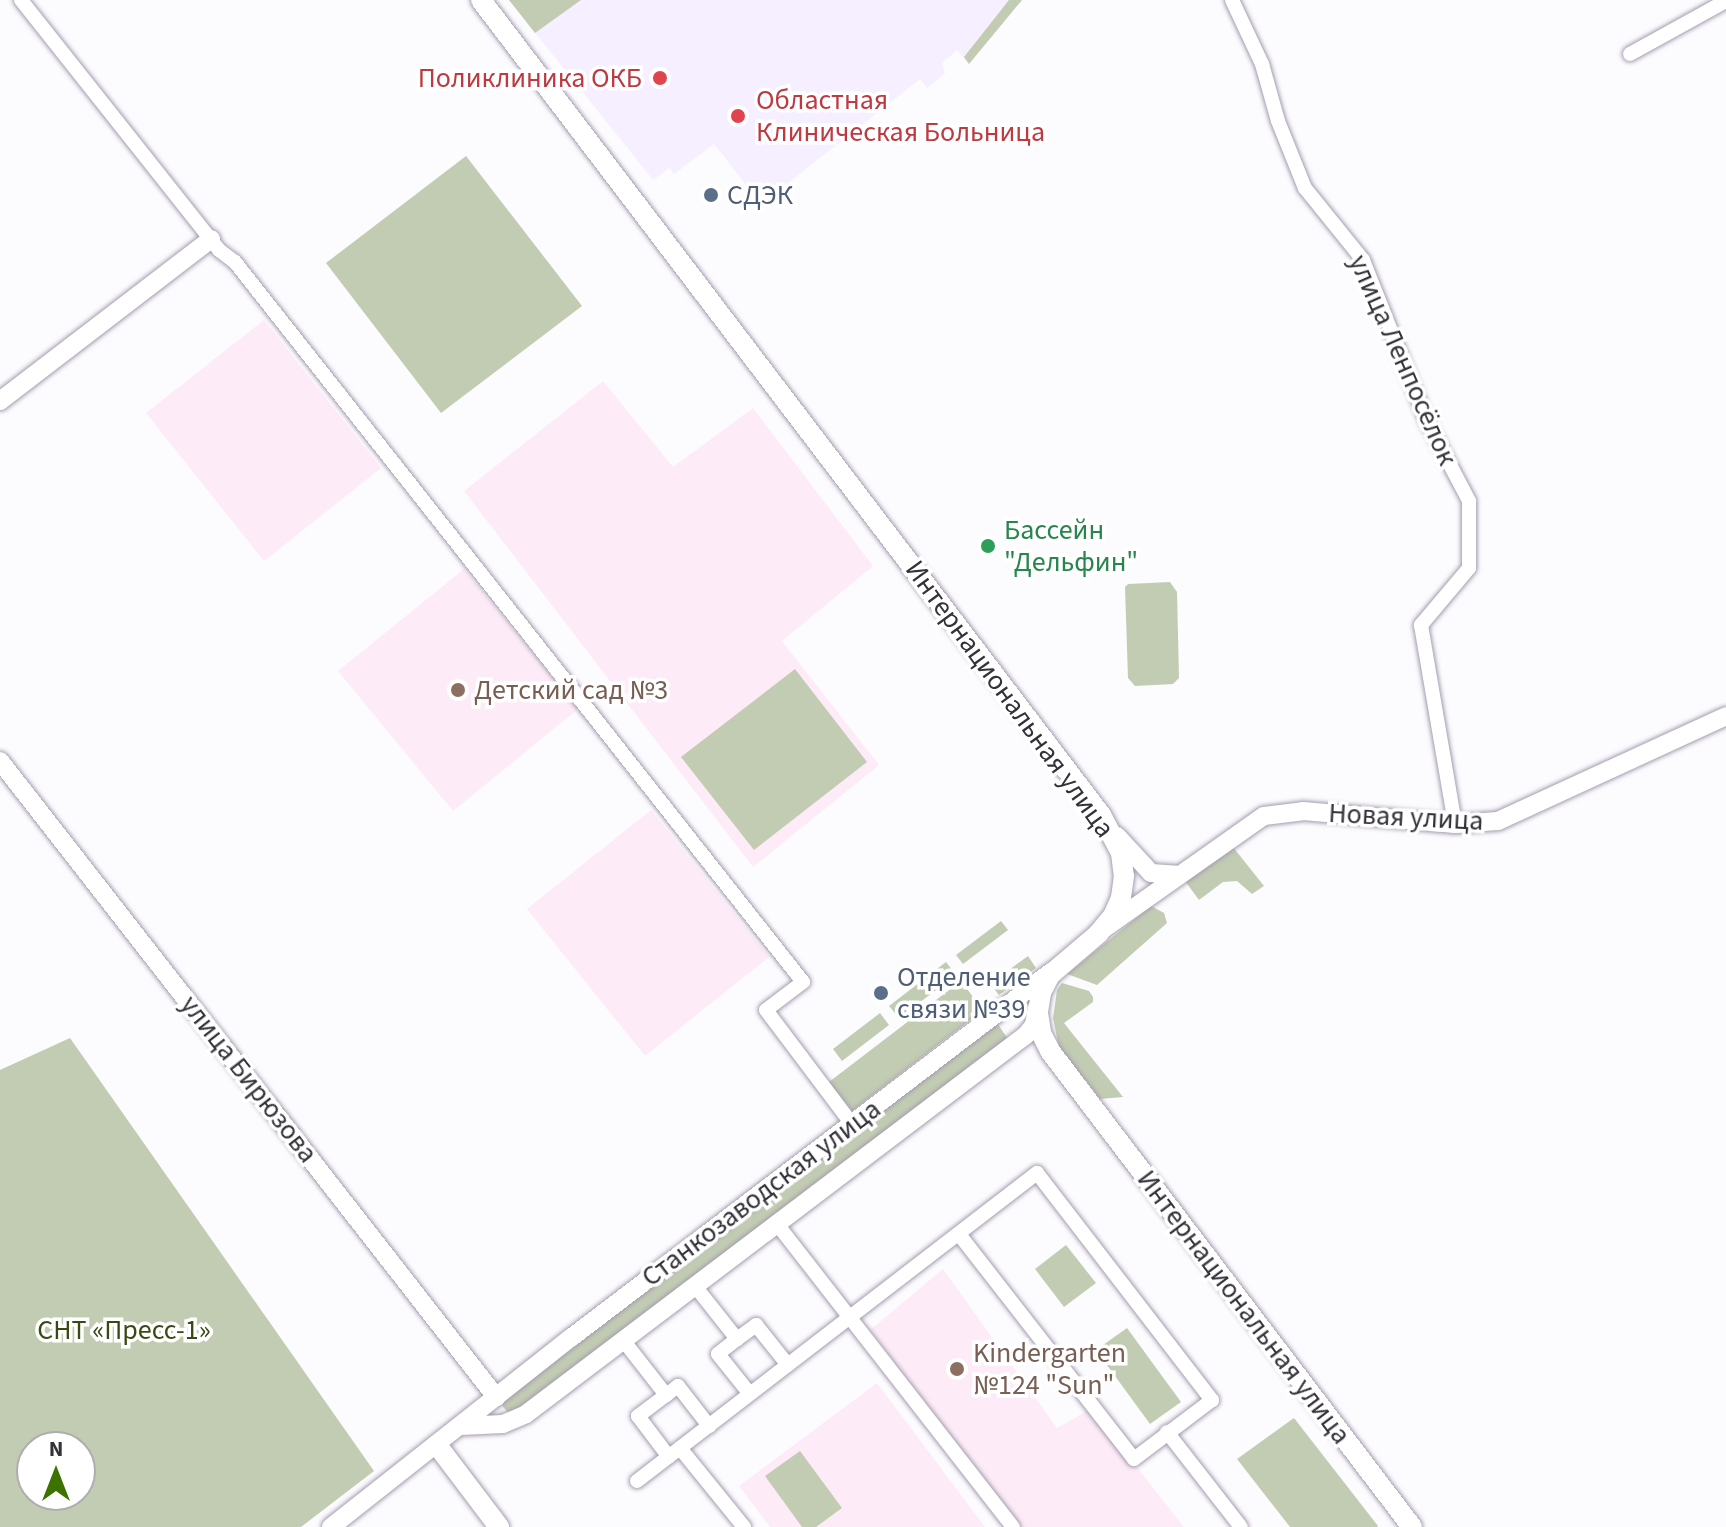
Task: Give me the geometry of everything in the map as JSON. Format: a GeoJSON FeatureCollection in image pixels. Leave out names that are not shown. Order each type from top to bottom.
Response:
{"type":"FeatureCollection","features":[{"type":"Feature","properties":{"kind":"main road","name":"Интернациональная улица"},"geometry":{"type":"LineString","coordinates":[[481,0],[1101,815],[1121,853],[1124,876],[1121,898],[1113,916],[1098,934],[1050,975],[1041,993],[1038,1013],[1041,1033],[1050,1051],[1412,1527]]}},
{"type":"Feature","properties":{"kind":"main road"},"geometry":{"type":"LineString","coordinates":[[437,1445],[499,1527]]}},
{"type":"Feature","properties":{"kind":"street"},"geometry":{"type":"LineString","coordinates":[[21,0],[211,239],[243,272],[803,982],[766,1010],[852,1124]]}},
{"type":"Feature","properties":{"kind":"street","name":"улица Ленпосёлок"},"geometry":{"type":"LineString","coordinates":[[1232,0],[1262,64],[1278,121],[1305,188],[1363,260],[1426,419],[1469,501],[1469,568],[1421,625],[1455,824]]}},
{"type":"Feature","properties":{"kind":"street"},"geometry":{"type":"LineString","coordinates":[[1630,54],[1726,1]]}},
{"type":"Feature","properties":{"kind":"street"},"geometry":{"type":"LineString","coordinates":[[0,401],[211,239]]}},
{"type":"Feature","properties":{"kind":"street","name":"Новая улица"},"geometry":{"type":"LineString","coordinates":[[1098,934],[1253,821],[1276,813],[1318,812],[1455,824],[1498,821],[1726,716]]}},
{"type":"Feature","properties":{"kind":"street","name":"улица Бирюзова"},"geometry":{"type":"LineString","coordinates":[[0,761],[497,1397],[500,1415],[511,1421]]}},
{"type":"Feature","properties":{"kind":"street"},"geometry":{"type":"LineString","coordinates":[[1101,815],[1143,868],[1157,876],[1177,875]]}},
{"type":"Feature","properties":{"kind":"street","name":"Станкозаводская улица"},"geometry":{"type":"LineString","coordinates":[[331,1527],[1063,963]]}},
{"type":"Feature","properties":{"kind":"street"},"geometry":{"type":"LineString","coordinates":[[1010,1003],[1030,1001],[1038,1013]]}},
{"type":"Feature","properties":{"kind":"street","name":"Станкозаводская улица"},"geometry":{"type":"LineString","coordinates":[[511,1421],[1013,1045],[1034,1025],[1038,1013]]}},
{"type":"Feature","properties":{"kind":"street"},"geometry":{"type":"LineString","coordinates":[[1013,1045],[1032,1041],[1050,1051]]}},
{"type":"Feature","properties":{"kind":"street"},"geometry":{"type":"LineString","coordinates":[[637,1481],[853,1318],[959,1234],[1037,1173],[1212,1400],[1134,1459],[959,1234]]}},
{"type":"Feature","properties":{"kind":"street"},"geometry":{"type":"LineString","coordinates":[[777,1224],[1013,1527]]}},
{"type":"Feature","properties":{"kind":"street"},"geometry":{"type":"LineString","coordinates":[[695,1286],[737,1339]]}},
{"type":"Feature","properties":{"kind":"street"},"geometry":{"type":"LineString","coordinates":[[750,1394],[718,1354],[737,1339],[756,1325],[788,1365]]}},
{"type":"Feature","properties":{"kind":"street"},"geometry":{"type":"LineString","coordinates":[[623,1340],[666,1395]]}},
{"type":"Feature","properties":{"kind":"street"},"geometry":{"type":"LineString","coordinates":[[709,1426],[678,1386],[638,1416],[744,1527]]}},
{"type":"Feature","properties":{"kind":"street"},"geometry":{"type":"LineString","coordinates":[[461,1426],[511,1421]]}},
{"type":"Feature","properties":{"kind":"street"},"geometry":{"type":"LineString","coordinates":[[1167,1432],[1241,1527]]}},
{"type":"Feature","properties":{"kind":"shaded area","name":"Областная Клиническая Больница"},"geometry":{"type":"Polygon","coordinates":[[[509,0],[1022,0],[969,64],[957,50],[942,63],[945,73],[927,88],[920,79],[761,204],[714,144],[674,174],[669,168],[653,180],[509,0]]]}},
{"type":"Feature","properties":{"kind":"shaded area"},"geometry":{"type":"Polygon","coordinates":[[[264,320],[381,468],[264,561],[146,413],[264,320]]]}},
{"type":"Feature","properties":{"kind":"shaded area"},"geometry":{"type":"Polygon","coordinates":[[[603,381],[673,467],[753,408],[873,566],[782,641],[879,765],[753,867],[464,491],[603,381]]]}},
{"type":"Feature","properties":{"kind":"shaded area","name":"Детский сад №3"},"geometry":{"type":"Polygon","coordinates":[[[464,569],[578,709],[453,811],[338,671],[464,569]]]}},
{"type":"Feature","properties":{"kind":"shaded area"},"geometry":{"type":"Polygon","coordinates":[[[651,810],[769,957],[645,1056],[527,909],[651,810]]]}},
{"type":"Feature","properties":{"kind":"shaded area","name":"Kindergarten №124 \"Sun\""},"geometry":{"type":"Polygon","coordinates":[[[943,1269],[1057,1428],[1091,1409],[1184,1527],[1018,1527],[870,1330],[943,1269]]]}},
{"type":"Feature","properties":{"kind":"shaded area"},"geometry":{"type":"Polygon","coordinates":[[[877,1383],[985,1527],[770,1527],[739,1486],[877,1383]]]}},
{"type":"Feature","properties":{"kind":"green space"},"geometry":{"type":"Polygon","coordinates":[[[509,0],[581,0],[535,33],[509,0]]]}},
{"type":"Feature","properties":{"kind":"green space"},"geometry":{"type":"Polygon","coordinates":[[[1009,0],[1022,0],[969,64],[964,57],[1009,0]]]}},
{"type":"Feature","properties":{"kind":"green space"},"geometry":{"type":"Polygon","coordinates":[[[466,156],[582,306],[441,413],[326,263],[466,156]]]}},
{"type":"Feature","properties":{"kind":"green space"},"geometry":{"type":"Polygon","coordinates":[[[1170,582],[1177,592],[1179,678],[1173,684],[1135,686],[1128,678],[1125,587],[1128,584],[1170,582]]]}},
{"type":"Feature","properties":{"kind":"green space"},"geometry":{"type":"Polygon","coordinates":[[[795,669],[867,762],[754,850],[681,757],[795,669]]]}},
{"type":"Feature","properties":{"kind":"green space"},"geometry":{"type":"Polygon","coordinates":[[[1233,847],[1264,886],[1252,894],[1237,881],[1223,882],[1199,900],[1185,881],[1233,847]]]}},
{"type":"Feature","properties":{"kind":"green space"},"geometry":{"type":"Polygon","coordinates":[[[1151,906],[1164,913],[1167,923],[1097,985],[1067,974],[1151,906]]]}},
{"type":"Feature","properties":{"kind":"green space"},"geometry":{"type":"Polygon","coordinates":[[[1001,921],[1008,930],[963,964],[956,955],[1001,921]]]}},
{"type":"Feature","properties":{"kind":"green space"},"geometry":{"type":"Polygon","coordinates":[[[1028,956],[1036,968],[999,995],[990,984],[1028,956]]]}},
{"type":"Feature","properties":{"kind":"green space"},"geometry":{"type":"Polygon","coordinates":[[[946,962],[956,975],[899,1018],[889,1006],[946,962]]]}},
{"type":"Feature","properties":{"kind":"green space"},"geometry":{"type":"Polygon","coordinates":[[[961,981],[983,1010],[852,1111],[829,1082],[961,981]]]}},
{"type":"Feature","properties":{"kind":"green space"},"geometry":{"type":"Polygon","coordinates":[[[1062,983],[1089,991],[1093,997],[1093,1002],[1064,1023],[1123,1097],[1100,1099],[1059,1047],[1053,1018],[1057,990],[1062,983]]]}},
{"type":"Feature","properties":{"kind":"green space"},"geometry":{"type":"Polygon","coordinates":[[[880,1013],[889,1025],[842,1061],[833,1049],[880,1013]]]}},
{"type":"Feature","properties":{"kind":"green space"},"geometry":{"type":"Polygon","coordinates":[[[995,1020],[1008,1039],[512,1417],[500,1403],[995,1020]]]}},
{"type":"Feature","properties":{"kind":"green space","name":"СНТ «Пресс-1»"},"geometry":{"type":"Polygon","coordinates":[[[70,1038],[374,1471],[301,1527],[0,1527],[0,1070],[70,1038]]]}},
{"type":"Feature","properties":{"kind":"green space"},"geometry":{"type":"Polygon","coordinates":[[[1066,1245],[1096,1283],[1064,1307],[1035,1269],[1066,1245]]]}},
{"type":"Feature","properties":{"kind":"green space"},"geometry":{"type":"Polygon","coordinates":[[[1127,1328],[1181,1402],[1150,1424],[1096,1350],[1127,1328]]]}},
{"type":"Feature","properties":{"kind":"green space"},"geometry":{"type":"Polygon","coordinates":[[[1294,1418],[1377,1527],[1290,1527],[1237,1459],[1294,1418]]]}},
{"type":"Feature","properties":{"kind":"green space"},"geometry":{"type":"Polygon","coordinates":[[[800,1451],[842,1508],[816,1527],[802,1527],[765,1476],[800,1451]]]}},
{"type":"Feature","properties":{"kind":"place","name":"Поликлиника ОКБ"},"geometry":{"type":"Point","coordinates":[660,78]}},
{"type":"Feature","properties":{"kind":"place","name":"Областная Клиническая Больница"},"geometry":{"type":"Point","coordinates":[738,116]}},
{"type":"Feature","properties":{"kind":"place","name":"СДЭК"},"geometry":{"type":"Point","coordinates":[711,195]}},
{"type":"Feature","properties":{"kind":"place","name":"Бассейн \"Дельфин\""},"geometry":{"type":"Point","coordinates":[988,546]}},
{"type":"Feature","properties":{"kind":"place","name":"Детский сад №3"},"geometry":{"type":"Point","coordinates":[458,690]}},
{"type":"Feature","properties":{"kind":"place","name":"Отделение связи №39"},"geometry":{"type":"Point","coordinates":[881,993]}},
{"type":"Feature","properties":{"kind":"place","name":"Kindergarten №124 \"Sun\""},"geometry":{"type":"Point","coordinates":[957,1369]}}]}
